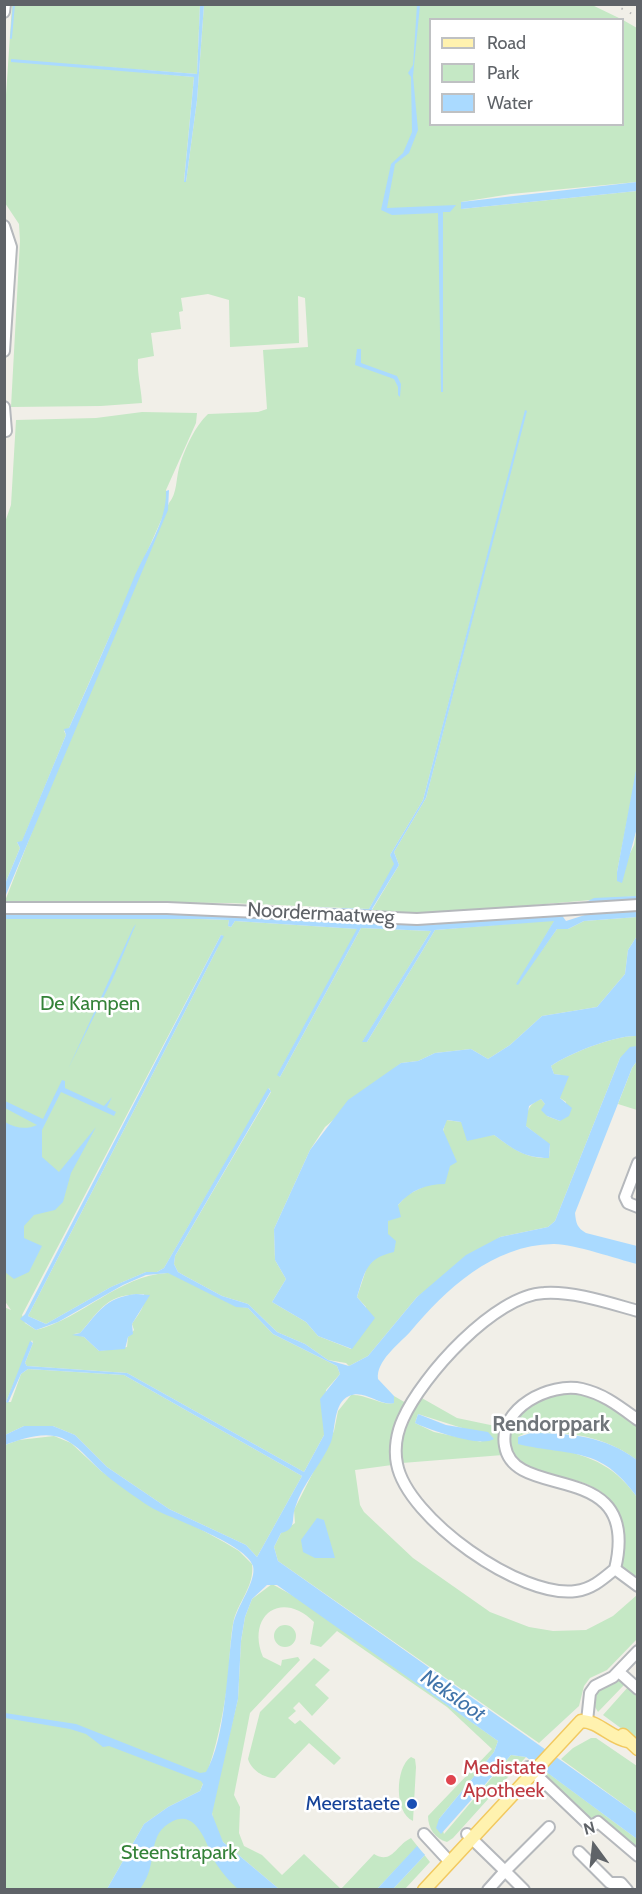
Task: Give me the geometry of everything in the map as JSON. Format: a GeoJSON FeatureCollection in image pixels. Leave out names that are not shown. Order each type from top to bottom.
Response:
{"type":"FeatureCollection","features":[{"type":"Feature","properties":{"kind":"main road"},"geometry":{"type":"LineString","coordinates":[[423,1890],[573,1718],[587,1717],[620,1733],[632,1745]]}},
{"type":"Feature","properties":{"kind":"street"},"geometry":{"type":"LineString","coordinates":[[4,12],[5,4]]}},
{"type":"Feature","properties":{"kind":"street"},"geometry":{"type":"LineString","coordinates":[[4,226],[11,247],[4,351]]}},
{"type":"Feature","properties":{"kind":"street"},"geometry":{"type":"LineString","coordinates":[[4,407],[6,430]]}},
{"type":"Feature","properties":{"kind":"street","name":"Noordermaatweg"},"geometry":{"type":"LineString","coordinates":[[4,908],[168,908],[417,919],[638,906]]}},
{"type":"Feature","properties":{"kind":"street"},"geometry":{"type":"LineString","coordinates":[[638,1163],[625,1197],[628,1203],[638,1207]]}},
{"type":"Feature","properties":{"kind":"street"},"geometry":{"type":"LineString","coordinates":[[638,1311],[566,1294],[544,1293],[511,1303],[471,1334],[429,1379],[402,1420],[396,1442],[397,1465],[411,1497],[434,1522],[505,1572],[543,1588],[575,1591],[598,1583],[615,1569],[620,1538],[617,1520],[612,1511],[594,1494],[577,1486],[519,1470],[508,1456],[505,1433],[508,1421],[524,1404],[547,1392],[564,1388],[580,1389],[600,1395],[638,1420]]}},
{"type":"Feature","properties":{"kind":"street"},"geometry":{"type":"LineString","coordinates":[[615,1569],[638,1586]]}},
{"type":"Feature","properties":{"kind":"street"},"geometry":{"type":"LineString","coordinates":[[587,1717],[590,1693],[595,1686],[619,1672],[638,1651]]}},
{"type":"Feature","properties":{"kind":"street"},"geometry":{"type":"LineString","coordinates":[[619,1672],[638,1689]]}},
{"type":"Feature","properties":{"kind":"street"},"geometry":{"type":"LineString","coordinates":[[532,1767],[591,1827],[598,1822],[638,1856]]}},
{"type":"Feature","properties":{"kind":"street"},"geometry":{"type":"LineString","coordinates":[[488,1890],[549,1827]]}},
{"type":"Feature","properties":{"kind":"street"},"geometry":{"type":"LineString","coordinates":[[424,1834],[449,1861]]}},
{"type":"Feature","properties":{"kind":"street"},"geometry":{"type":"LineString","coordinates":[[469,1836],[524,1890]]}},
{"type":"Feature","properties":{"kind":"street"},"geometry":{"type":"LineString","coordinates":[[579,1852],[608,1886],[621,1883],[627,1890]]}},
{"type":"Feature","properties":{"kind":"green space"},"geometry":{"type":"Polygon","coordinates":[[[590,4],[619,18],[429,18],[429,126],[624,126],[624,21],[637,28],[637,182],[511,194],[461,202],[461,209],[637,191],[638,765],[617,880],[634,845],[637,828],[637,896],[454,912],[410,914],[372,910],[399,865],[394,852],[426,798],[526,410],[423,800],[390,855],[395,864],[369,909],[230,903],[5,901],[58,765],[174,495],[179,468],[190,439],[208,414],[258,412],[267,409],[263,350],[308,347],[305,298],[298,296],[299,343],[230,347],[229,300],[208,294],[181,298],[183,311],[179,312],[181,329],[151,333],[154,356],[138,359],[142,403],[11,407],[20,241],[19,224],[5,203],[5,110],[12,5],[200,5],[197,74],[11,60],[194,77],[184,181],[186,182],[197,100],[204,5],[590,4]]]}},
{"type":"Feature","properties":{"kind":"green space"},"geometry":{"type":"Polygon","coordinates":[[[142,412],[197,413],[196,423],[166,490],[167,507],[69,728],[64,731],[66,735],[22,842],[17,842],[20,848],[5,884],[4,525],[11,505],[16,420],[96,418],[142,412]]]}},
{"type":"Feature","properties":{"kind":"green space","name":"De Kampen"},"geometry":{"type":"Polygon","coordinates":[[[36,913],[229,920],[228,926],[231,927],[235,921],[358,929],[278,1074],[280,1077],[361,928],[431,931],[363,1041],[367,1042],[435,930],[555,920],[517,984],[557,929],[568,929],[584,921],[637,917],[637,936],[628,950],[625,974],[597,1007],[542,1016],[510,1045],[488,1059],[471,1049],[435,1053],[418,1061],[401,1063],[325,1127],[310,1150],[274,1229],[275,1260],[286,1279],[272,1302],[306,1322],[318,1336],[351,1349],[366,1307],[357,1297],[367,1267],[377,1256],[388,1234],[388,1221],[398,1205],[407,1195],[429,1184],[446,1120],[461,1122],[479,1136],[494,1135],[526,1155],[549,1158],[550,1145],[526,1126],[529,1110],[541,1099],[545,1104],[547,1116],[560,1121],[566,1102],[560,1098],[561,1075],[554,1074],[551,1066],[593,1046],[617,1038],[637,1036],[637,1046],[620,1058],[555,1221],[548,1227],[500,1237],[417,1297],[368,1356],[349,1366],[346,1363],[328,1360],[305,1344],[277,1332],[248,1304],[222,1296],[178,1272],[174,1264],[175,1256],[271,1092],[269,1088],[164,1268],[157,1272],[146,1272],[111,1287],[46,1324],[28,1316],[216,951],[223,936],[221,935],[22,1315],[25,1323],[36,1330],[69,1316],[132,1281],[167,1273],[175,1274],[227,1302],[248,1308],[273,1334],[337,1366],[340,1374],[326,1390],[324,1435],[304,1472],[127,1373],[27,1366],[25,1363],[33,1343],[32,1340],[6,1402],[11,1402],[21,1374],[28,1369],[124,1375],[302,1476],[257,1557],[246,1545],[169,1509],[107,1467],[75,1435],[53,1426],[24,1426],[5,1435],[4,1307],[11,1310],[4,1300],[5,915],[36,913]],[[144,1294],[113,1300],[100,1310],[80,1333],[74,1334],[84,1337],[99,1351],[127,1347],[128,1337],[134,1330],[132,1324],[145,1298],[144,1294]]]}},
{"type":"Feature","properties":{"kind":"green space"},"geometry":{"type":"Polygon","coordinates":[[[637,1061],[637,1110],[618,1104],[637,1061]]]}},
{"type":"Feature","properties":{"kind":"green space"},"geometry":{"type":"Polygon","coordinates":[[[573,1391],[602,1400],[637,1426],[637,1460],[605,1442],[582,1436],[535,1433],[518,1437],[598,1462],[611,1470],[637,1497],[637,1580],[620,1565],[624,1532],[617,1509],[604,1494],[588,1485],[534,1469],[519,1460],[508,1446],[515,1421],[521,1412],[538,1401],[573,1391]]]}},
{"type":"Feature","properties":{"kind":"green space"},"geometry":{"type":"Polygon","coordinates":[[[351,1395],[389,1403],[394,1403],[394,1396],[406,1403],[394,1433],[392,1465],[355,1470],[360,1505],[364,1512],[413,1558],[490,1612],[529,1627],[553,1631],[586,1630],[613,1616],[637,1595],[637,1639],[607,1670],[590,1678],[584,1686],[579,1706],[539,1743],[278,1561],[274,1547],[281,1533],[295,1523],[294,1510],[334,1431],[338,1411],[351,1395]]]}},
{"type":"Feature","properties":{"kind":"green space"},"geometry":{"type":"Polygon","coordinates":[[[420,1397],[457,1418],[500,1427],[503,1455],[402,1463],[401,1439],[420,1397]],[[418,1414],[415,1423],[434,1432],[482,1442],[462,1428],[418,1414]]]}},
{"type":"Feature","properties":{"kind":"green space"},"geometry":{"type":"Polygon","coordinates":[[[54,1436],[71,1443],[101,1471],[130,1491],[239,1551],[252,1564],[252,1572],[251,1580],[233,1624],[222,1718],[213,1756],[200,1791],[168,1807],[144,1824],[107,1889],[5,1890],[5,1445],[19,1440],[54,1436]]]}},
{"type":"Feature","properties":{"kind":"green space"},"geometry":{"type":"Polygon","coordinates":[[[272,1584],[301,1600],[498,1741],[494,1752],[439,1819],[444,1834],[511,1755],[526,1757],[453,1838],[447,1842],[443,1841],[433,1832],[428,1816],[492,1749],[447,1707],[337,1631],[321,1647],[310,1644],[314,1622],[302,1612],[290,1608],[279,1608],[270,1612],[263,1619],[259,1630],[263,1657],[281,1666],[282,1660],[298,1657],[300,1660],[250,1713],[234,1795],[240,1807],[239,1833],[244,1846],[262,1855],[282,1875],[304,1854],[341,1889],[279,1889],[223,1842],[213,1820],[212,1806],[238,1699],[241,1641],[245,1617],[252,1599],[272,1584]]]}},
{"type":"Feature","properties":{"kind":"green space"},"geometry":{"type":"Polygon","coordinates":[[[281,1625],[289,1625],[296,1632],[296,1640],[289,1647],[281,1647],[274,1640],[274,1632],[281,1625]]]}},
{"type":"Feature","properties":{"kind":"green space"},"geometry":{"type":"Polygon","coordinates":[[[314,1658],[330,1670],[315,1685],[329,1698],[312,1716],[299,1702],[293,1708],[296,1711],[288,1718],[295,1724],[300,1720],[341,1758],[334,1765],[309,1743],[275,1778],[262,1775],[252,1767],[248,1759],[260,1712],[314,1658]]]}},
{"type":"Feature","properties":{"kind":"green space"},"geometry":{"type":"Polygon","coordinates":[[[618,1680],[624,1685],[598,1712],[595,1707],[597,1692],[618,1680]]]}},
{"type":"Feature","properties":{"kind":"green space"},"geometry":{"type":"Polygon","coordinates":[[[628,1687],[637,1697],[637,1740],[603,1715],[628,1687]]]}},
{"type":"Feature","properties":{"kind":"green space"},"geometry":{"type":"Polygon","coordinates":[[[591,1738],[596,1738],[637,1766],[637,1814],[561,1759],[573,1748],[591,1738]]]}},
{"type":"Feature","properties":{"kind":"green space"},"geometry":{"type":"Polygon","coordinates":[[[411,1757],[415,1759],[416,1767],[413,1821],[402,1809],[399,1790],[402,1770],[411,1757]]]}},
{"type":"Feature","properties":{"kind":"green space"},"geometry":{"type":"Polygon","coordinates":[[[544,1770],[637,1839],[637,1852],[597,1819],[590,1820],[543,1773],[544,1770]]]}},
{"type":"Feature","properties":{"kind":"green space","name":"Steenstrapark"},"geometry":{"type":"Polygon","coordinates":[[[198,1807],[212,1835],[261,1890],[123,1890],[147,1832],[198,1807]]]}},
{"type":"Feature","properties":{"kind":"green space"},"geometry":{"type":"Polygon","coordinates":[[[411,1838],[422,1852],[417,1847],[377,1889],[341,1889],[374,1854],[380,1857],[390,1856],[411,1838]]]}},
{"type":"Feature","properties":{"kind":"green space"},"geometry":{"type":"Polygon","coordinates":[[[425,1855],[430,1862],[405,1889],[393,1889],[425,1855]]]}},
{"type":"Feature","properties":{"kind":"water"},"geometry":{"type":"Polygon","coordinates":[[[200,5],[204,5],[197,100],[186,182],[184,182],[194,77],[11,62],[11,59],[197,74],[200,5]]]}},
{"type":"Feature","properties":{"kind":"water"},"geometry":{"type":"Polygon","coordinates":[[[417,5],[420,5],[413,76],[418,130],[409,153],[395,164],[387,208],[456,205],[450,212],[443,212],[443,392],[441,392],[438,213],[392,215],[381,210],[391,164],[403,153],[412,132],[411,77],[408,73],[413,65],[417,5]]]}},
{"type":"Feature","properties":{"kind":"water"},"geometry":{"type":"Polygon","coordinates":[[[637,182],[637,191],[461,209],[461,202],[637,182]]]}},
{"type":"Feature","properties":{"kind":"water"},"geometry":{"type":"Polygon","coordinates":[[[357,349],[361,349],[361,363],[397,376],[401,384],[400,397],[394,379],[355,365],[357,349]]]}},
{"type":"Feature","properties":{"kind":"water"},"geometry":{"type":"Polygon","coordinates":[[[525,410],[527,411],[426,798],[394,852],[399,865],[372,909],[375,913],[5,904],[5,901],[168,903],[369,909],[394,864],[390,855],[423,800],[525,410]]]}},
{"type":"Feature","properties":{"kind":"water"},"geometry":{"type":"Polygon","coordinates":[[[169,490],[168,510],[5,897],[5,884],[20,848],[17,842],[22,841],[66,735],[64,729],[69,728],[159,526],[166,491],[169,490]]]}},
{"type":"Feature","properties":{"kind":"water"},"geometry":{"type":"Polygon","coordinates":[[[637,765],[637,828],[622,883],[617,881],[617,872],[637,765]]]}},
{"type":"Feature","properties":{"kind":"water"},"geometry":{"type":"Polygon","coordinates":[[[637,896],[637,901],[584,903],[594,898],[637,896]]]}},
{"type":"Feature","properties":{"kind":"water"},"geometry":{"type":"Polygon","coordinates":[[[637,910],[638,917],[584,921],[568,929],[557,929],[518,985],[516,984],[554,921],[435,930],[367,1042],[362,1042],[431,931],[361,928],[280,1077],[277,1075],[357,929],[235,921],[231,927],[228,926],[229,920],[200,919],[5,919],[4,914],[141,912],[427,925],[561,914],[566,921],[591,913],[637,910]]]}},
{"type":"Feature","properties":{"kind":"water"},"geometry":{"type":"Polygon","coordinates":[[[136,924],[114,976],[68,1069],[133,928],[136,924]]]}},
{"type":"Feature","properties":{"kind":"water","name":"Neksloot"},"geometry":{"type":"Polygon","coordinates":[[[221,935],[224,936],[28,1316],[46,1324],[111,1287],[146,1272],[157,1272],[164,1268],[268,1088],[271,1091],[175,1256],[174,1264],[178,1272],[222,1296],[248,1304],[277,1332],[305,1344],[328,1360],[349,1366],[368,1356],[417,1297],[466,1255],[500,1237],[548,1227],[555,1221],[620,1058],[630,1047],[637,1046],[637,1061],[632,1068],[575,1213],[577,1225],[586,1233],[637,1246],[637,1264],[561,1244],[531,1246],[491,1261],[455,1286],[394,1348],[380,1366],[378,1379],[394,1396],[394,1403],[383,1403],[355,1394],[344,1399],[340,1404],[331,1442],[298,1499],[291,1526],[281,1533],[274,1547],[278,1561],[637,1814],[637,1839],[526,1757],[511,1755],[441,1834],[436,1828],[439,1819],[494,1752],[498,1741],[277,1585],[267,1585],[252,1599],[245,1617],[241,1641],[238,1699],[212,1814],[223,1842],[279,1889],[238,1889],[217,1865],[196,1825],[182,1819],[169,1823],[159,1833],[148,1874],[140,1889],[107,1889],[144,1824],[168,1807],[200,1791],[203,1784],[201,1781],[109,1746],[103,1747],[86,1734],[70,1729],[5,1718],[5,1713],[76,1724],[200,1773],[206,1772],[213,1758],[222,1722],[233,1625],[252,1579],[253,1566],[248,1558],[225,1542],[144,1503],[105,1474],[68,1441],[48,1435],[25,1438],[5,1445],[5,1435],[24,1426],[53,1426],[75,1435],[107,1467],[169,1509],[246,1545],[257,1557],[302,1476],[124,1375],[28,1369],[21,1374],[8,1403],[6,1402],[30,1341],[33,1343],[25,1363],[27,1366],[127,1373],[304,1472],[324,1435],[320,1399],[340,1374],[337,1366],[273,1334],[248,1308],[236,1307],[168,1273],[146,1275],[123,1285],[58,1322],[36,1330],[20,1319],[25,1314],[221,935]]]}},
{"type":"Feature","properties":{"kind":"water"},"geometry":{"type":"Polygon","coordinates":[[[637,936],[637,1036],[617,1038],[593,1046],[551,1066],[554,1074],[569,1076],[560,1098],[572,1108],[569,1116],[560,1121],[547,1116],[541,1110],[545,1104],[541,1099],[529,1106],[526,1126],[550,1144],[549,1158],[519,1152],[494,1135],[467,1141],[461,1122],[447,1120],[443,1130],[457,1162],[450,1166],[445,1184],[431,1185],[414,1192],[398,1205],[401,1217],[388,1221],[388,1234],[396,1241],[394,1252],[372,1262],[365,1273],[357,1297],[375,1318],[352,1349],[318,1336],[306,1322],[272,1302],[286,1279],[275,1260],[274,1229],[310,1150],[348,1100],[401,1063],[418,1061],[435,1053],[471,1049],[488,1059],[510,1045],[542,1016],[597,1007],[625,974],[628,950],[637,936]]]}},
{"type":"Feature","properties":{"kind":"water"},"geometry":{"type":"Polygon","coordinates":[[[62,1080],[65,1081],[65,1088],[104,1106],[112,1097],[107,1107],[116,1112],[114,1116],[61,1092],[42,1130],[42,1157],[59,1172],[96,1127],[71,1173],[63,1202],[55,1210],[34,1215],[24,1226],[24,1238],[42,1246],[29,1272],[14,1279],[5,1272],[5,1122],[21,1128],[37,1125],[5,1108],[5,1101],[43,1119],[62,1080]]]}},
{"type":"Feature","properties":{"kind":"water"},"geometry":{"type":"Polygon","coordinates":[[[136,1294],[150,1295],[132,1324],[133,1334],[128,1337],[125,1349],[99,1351],[84,1337],[72,1335],[80,1333],[109,1303],[136,1294]]]}},
{"type":"Feature","properties":{"kind":"water"},"geometry":{"type":"Polygon","coordinates":[[[418,1414],[446,1425],[488,1432],[494,1439],[467,1440],[443,1434],[415,1423],[418,1414]]]}},
{"type":"Feature","properties":{"kind":"water"},"geometry":{"type":"Polygon","coordinates":[[[531,1433],[573,1435],[600,1441],[625,1452],[637,1460],[637,1497],[623,1480],[597,1461],[584,1456],[518,1444],[518,1437],[531,1433]]]}},
{"type":"Feature","properties":{"kind":"water"},"geometry":{"type":"Polygon","coordinates":[[[317,1518],[324,1520],[335,1558],[315,1558],[303,1552],[301,1540],[317,1518]]]}},
{"type":"Feature","properties":{"kind":"water"},"geometry":{"type":"Polygon","coordinates":[[[417,1846],[425,1855],[393,1889],[377,1889],[417,1846]]]}},
{"type":"Feature","properties":{"kind":"waterway"},"geometry":{"type":"LineString","coordinates":[[11,38],[14,4]]}},
{"type":"Feature","properties":{"kind":"railway"},"geometry":{"type":"LineString","coordinates":[[613,4],[638,17]]}},
{"type":"Feature","properties":{"kind":"place","name":"Medistate Apotheek"},"geometry":{"type":"Point","coordinates":[451,1780]}},
{"type":"Feature","properties":{"kind":"place","name":"Meerstaete"},"geometry":{"type":"Point","coordinates":[412,1804]}},
{"type":"Feature","properties":{"kind":"district","name":"Rendorppark"},"geometry":{"type":"Point","coordinates":[551,1425]}}]}
